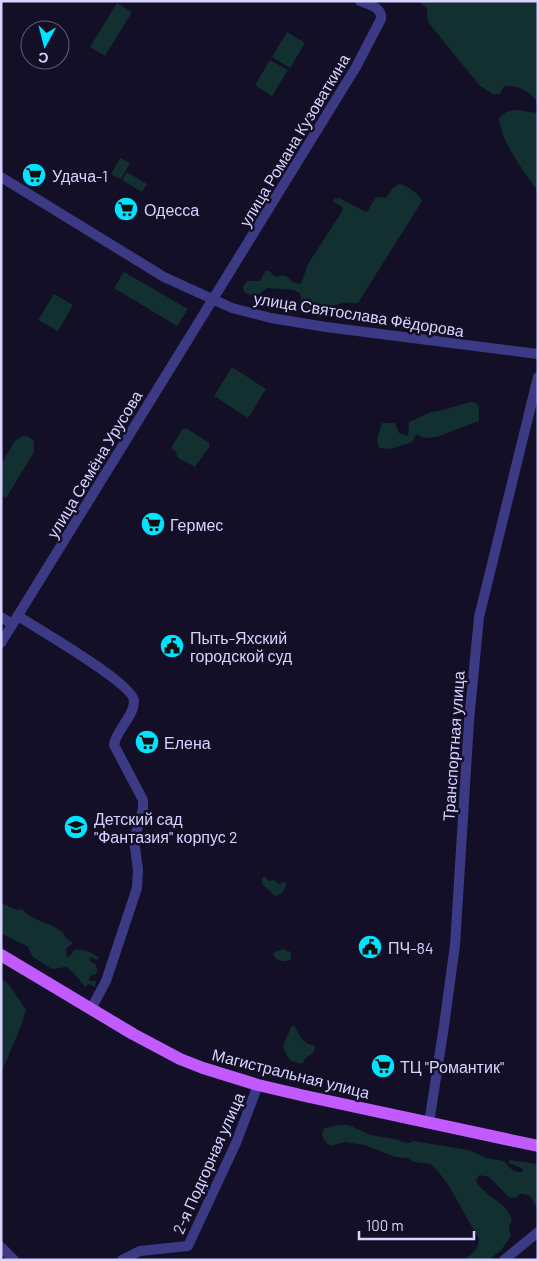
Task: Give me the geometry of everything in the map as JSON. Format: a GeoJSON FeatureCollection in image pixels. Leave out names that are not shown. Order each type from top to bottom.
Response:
{"type":"FeatureCollection","features":[{"type":"Feature","properties":{"kind":"main road","name":"Магистральная улица"},"geometry":{"type":"LineString","coordinates":[[1,955],[132,1034],[180,1059],[258,1085],[538,1146]]}},
{"type":"Feature","properties":{"kind":"street","name":"улица Романа Кузоваткина"},"geometry":{"type":"LineString","coordinates":[[213,300],[356,67],[379,26],[381,15],[379,11],[360,1]]}},
{"type":"Feature","properties":{"kind":"street","name":"улица Святослава Фёдорова"},"geometry":{"type":"LineString","coordinates":[[1,178],[164,277],[232,308],[271,318],[326,327],[538,354]]}},
{"type":"Feature","properties":{"kind":"street","name":"улица Семёна Урусова"},"geometry":{"type":"LineString","coordinates":[[1,643],[213,300]]}},
{"type":"Feature","properties":{"kind":"street","name":"Транспортная улица"},"geometry":{"type":"LineString","coordinates":[[429,1123],[455,945],[468,740],[479,617],[538,377]]}},
{"type":"Feature","properties":{"kind":"street"},"geometry":{"type":"LineString","coordinates":[[1,617],[15,620],[118,681],[134,698],[133,706],[115,739],[114,746],[143,800],[143,809],[134,840],[138,883],[106,981],[91,1009]]}},
{"type":"Feature","properties":{"kind":"street","name":"2-я Подгорная улица"},"geometry":{"type":"LineString","coordinates":[[122,1260],[140,1251],[188,1246],[236,1143],[258,1085]]}},
{"type":"Feature","properties":{"kind":"street"},"geometry":{"type":"LineString","coordinates":[[504,1260],[538,1232]]}},
{"type":"Feature","properties":{"kind":"street"},"geometry":{"type":"LineString","coordinates":[[1,1247],[14,1260]]}},
{"type":"Feature","properties":{"kind":"green space"},"geometry":{"type":"Polygon","coordinates":[[[417,1],[538,1],[538,103],[532,95],[519,88],[504,86],[500,94],[493,94],[480,86],[428,22],[427,8],[417,1]]]}},
{"type":"Feature","properties":{"kind":"green space"},"geometry":{"type":"Polygon","coordinates":[[[117,3],[132,12],[105,56],[90,47],[117,3]]]}},
{"type":"Feature","properties":{"kind":"green space"},"geometry":{"type":"Polygon","coordinates":[[[287,32],[305,43],[290,68],[272,57],[287,32]]]}},
{"type":"Feature","properties":{"kind":"green space"},"geometry":{"type":"Polygon","coordinates":[[[270,60],[288,70],[272,96],[255,85],[270,60]]]}},
{"type":"Feature","properties":{"kind":"green space"},"geometry":{"type":"Polygon","coordinates":[[[516,110],[538,113],[538,191],[508,146],[500,126],[499,118],[506,112],[516,110]]]}},
{"type":"Feature","properties":{"kind":"green space"},"geometry":{"type":"Polygon","coordinates":[[[120,158],[130,163],[121,179],[111,174],[120,158]]]}},
{"type":"Feature","properties":{"kind":"green space"},"geometry":{"type":"Polygon","coordinates":[[[127,172],[147,184],[142,192],[122,180],[127,172]]]}},
{"type":"Feature","properties":{"kind":"green space"},"geometry":{"type":"Polygon","coordinates":[[[399,184],[412,190],[422,201],[358,303],[342,303],[320,311],[309,312],[299,306],[300,293],[294,290],[267,288],[255,297],[244,292],[243,287],[247,281],[260,281],[265,271],[269,271],[276,277],[285,276],[292,282],[301,284],[308,264],[343,210],[342,207],[334,202],[334,199],[339,198],[366,212],[376,197],[386,198],[393,188],[399,184]]]}},
{"type":"Feature","properties":{"kind":"green space"},"geometry":{"type":"Polygon","coordinates":[[[124,272],[188,309],[177,326],[114,288],[124,272]]]}},
{"type":"Feature","properties":{"kind":"green space"},"geometry":{"type":"Polygon","coordinates":[[[54,294],[73,305],[58,331],[38,320],[54,294]]]}},
{"type":"Feature","properties":{"kind":"green space"},"geometry":{"type":"Polygon","coordinates":[[[232,367],[266,389],[248,418],[214,396],[232,367]]]}},
{"type":"Feature","properties":{"kind":"green space"},"geometry":{"type":"Polygon","coordinates":[[[470,402],[476,403],[479,407],[479,421],[437,437],[425,438],[416,434],[412,442],[391,449],[379,448],[377,440],[382,423],[395,423],[399,433],[408,436],[409,422],[431,412],[470,402]]]}},
{"type":"Feature","properties":{"kind":"green space"},"geometry":{"type":"Polygon","coordinates":[[[186,428],[209,443],[209,447],[195,467],[178,458],[175,451],[171,448],[182,430],[186,428]]]}},
{"type":"Feature","properties":{"kind":"green space"},"geometry":{"type":"Polygon","coordinates":[[[23,436],[29,437],[34,441],[34,452],[6,498],[1,495],[1,464],[15,441],[23,436]]]}},
{"type":"Feature","properties":{"kind":"green space"},"geometry":{"type":"Polygon","coordinates":[[[264,876],[269,881],[274,880],[279,884],[286,882],[283,891],[275,896],[262,884],[264,876]]]}},
{"type":"Feature","properties":{"kind":"green space"},"geometry":{"type":"Polygon","coordinates":[[[1,903],[17,910],[22,909],[31,916],[61,931],[72,942],[66,948],[67,957],[74,950],[84,950],[99,958],[97,960],[91,957],[89,960],[95,964],[98,970],[96,974],[90,976],[89,980],[96,981],[95,987],[89,984],[85,987],[74,973],[66,967],[52,969],[33,957],[28,947],[1,933],[1,903]]]}},
{"type":"Feature","properties":{"kind":"green space"},"geometry":{"type":"Polygon","coordinates":[[[283,949],[291,952],[291,959],[282,961],[274,956],[273,953],[283,949]]]}},
{"type":"Feature","properties":{"kind":"green space"},"geometry":{"type":"Polygon","coordinates":[[[1,978],[10,986],[26,1010],[1,1073],[1,978]]]}},
{"type":"Feature","properties":{"kind":"green space"},"geometry":{"type":"Polygon","coordinates":[[[291,1026],[295,1027],[305,1042],[315,1046],[314,1052],[302,1064],[291,1061],[284,1050],[284,1044],[291,1026]]]}},
{"type":"Feature","properties":{"kind":"green space"},"geometry":{"type":"Polygon","coordinates":[[[349,1125],[370,1135],[399,1140],[401,1142],[409,1143],[413,1141],[469,1150],[486,1158],[504,1161],[517,1172],[523,1172],[523,1169],[509,1163],[509,1160],[538,1164],[538,1206],[534,1204],[533,1199],[528,1195],[520,1194],[517,1197],[510,1198],[489,1177],[479,1175],[476,1181],[479,1186],[509,1212],[511,1236],[502,1249],[489,1260],[463,1260],[476,1249],[479,1239],[449,1186],[437,1170],[431,1164],[395,1157],[365,1145],[345,1142],[330,1146],[323,1138],[324,1128],[349,1125]]]}},
{"type":"Feature","properties":{"kind":"place","name":"Удача-1"},"geometry":{"type":"Point","coordinates":[34,175]}},
{"type":"Feature","properties":{"kind":"place","name":"Одесса"},"geometry":{"type":"Point","coordinates":[126,209]}},
{"type":"Feature","properties":{"kind":"place","name":"Гермес"},"geometry":{"type":"Point","coordinates":[153,524]}},
{"type":"Feature","properties":{"kind":"place","name":"Пыть-Яхский городской суд"},"geometry":{"type":"Point","coordinates":[172,646]}},
{"type":"Feature","properties":{"kind":"place","name":"Елена"},"geometry":{"type":"Point","coordinates":[147,742]}},
{"type":"Feature","properties":{"kind":"place","name":"Детский сад \"Фантазия\" корпус 2"},"geometry":{"type":"Point","coordinates":[76,827]}},
{"type":"Feature","properties":{"kind":"place","name":"ПЧ-84"},"geometry":{"type":"Point","coordinates":[370,947]}},
{"type":"Feature","properties":{"kind":"place","name":"ТЦ \"Романтик\""},"geometry":{"type":"Point","coordinates":[383,1066]}}]}
